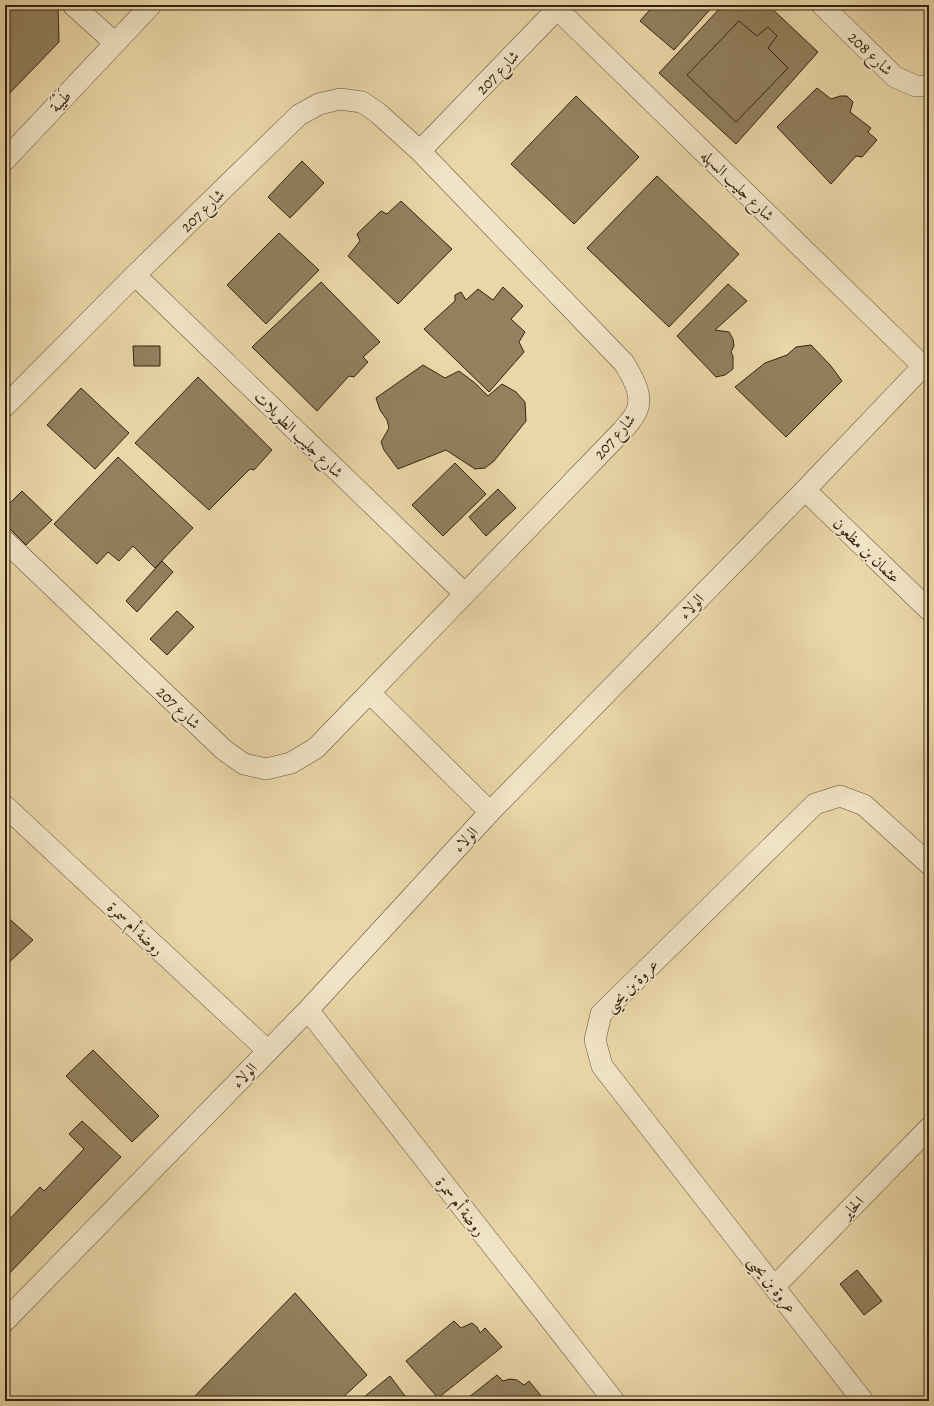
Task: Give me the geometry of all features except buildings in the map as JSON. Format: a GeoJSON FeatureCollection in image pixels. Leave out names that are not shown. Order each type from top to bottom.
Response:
{"type":"FeatureCollection","features":[{"type":"Feature","properties":{"kind":"street"},"geometry":{"type":"LineString","coordinates":[[73,5],[115,43]]}},
{"type":"Feature","properties":{"kind":"street","name":"طَيْبَة"},"geometry":{"type":"LineString","coordinates":[[5,160],[152,5]]}},
{"type":"Feature","properties":{"kind":"street","name":"شارع 208"},"geometry":{"type":"LineString","coordinates":[[822,5],[895,77],[916,86],[929,86]]}},
{"type":"Feature","properties":{"kind":"street","name":"شارع 207"},"geometry":{"type":"LineString","coordinates":[[420,151],[555,7]]}},
{"type":"Feature","properties":{"kind":"street","name":"شارع جليب السهله"},"geometry":{"type":"LineString","coordinates":[[555,7],[926,363]]}},
{"type":"Feature","properties":{"kind":"street","name":"شارع 207"},"geometry":{"type":"LineString","coordinates":[[5,406],[135,275],[300,115],[319,104],[340,99],[362,102],[378,113],[420,151],[624,363],[637,384],[639,402],[635,415],[622,431],[316,748],[291,763],[266,769],[244,764],[224,750],[5,541]]}},
{"type":"Feature","properties":{"kind":"street","name":"شارع جليب الطويلات"},"geometry":{"type":"LineString","coordinates":[[135,275],[464,594]]}},
{"type":"Feature","properties":{"kind":"street","name":"الولاء"},"geometry":{"type":"LineString","coordinates":[[5,1321],[308,1010],[490,812],[805,490],[926,363]]}},
{"type":"Feature","properties":{"kind":"street","name":"عثمان بن مظعون"},"geometry":{"type":"LineString","coordinates":[[805,490],[929,610]]}},
{"type":"Feature","properties":{"kind":"street"},"geometry":{"type":"LineString","coordinates":[[370,693],[490,812]]}},
{"type":"Feature","properties":{"kind":"street","name":"عروة بن يحيى"},"geometry":{"type":"LineString","coordinates":[[863,1401],[775,1286],[602,1066],[595,1040],[601,1014],[815,804],[840,796],[864,804],[929,864]]}},
{"type":"Feature","properties":{"kind":"street","name":"روضة أم سمرة"},"geometry":{"type":"LineString","coordinates":[[5,806],[268,1051]]}},
{"type":"Feature","properties":{"kind":"street","name":"روضة أم سمرة"},"geometry":{"type":"LineString","coordinates":[[308,1010],[614,1401]]}},
{"type":"Feature","properties":{"kind":"street","name":"الحاير"},"geometry":{"type":"LineString","coordinates":[[775,1286],[929,1128]]}}]}
